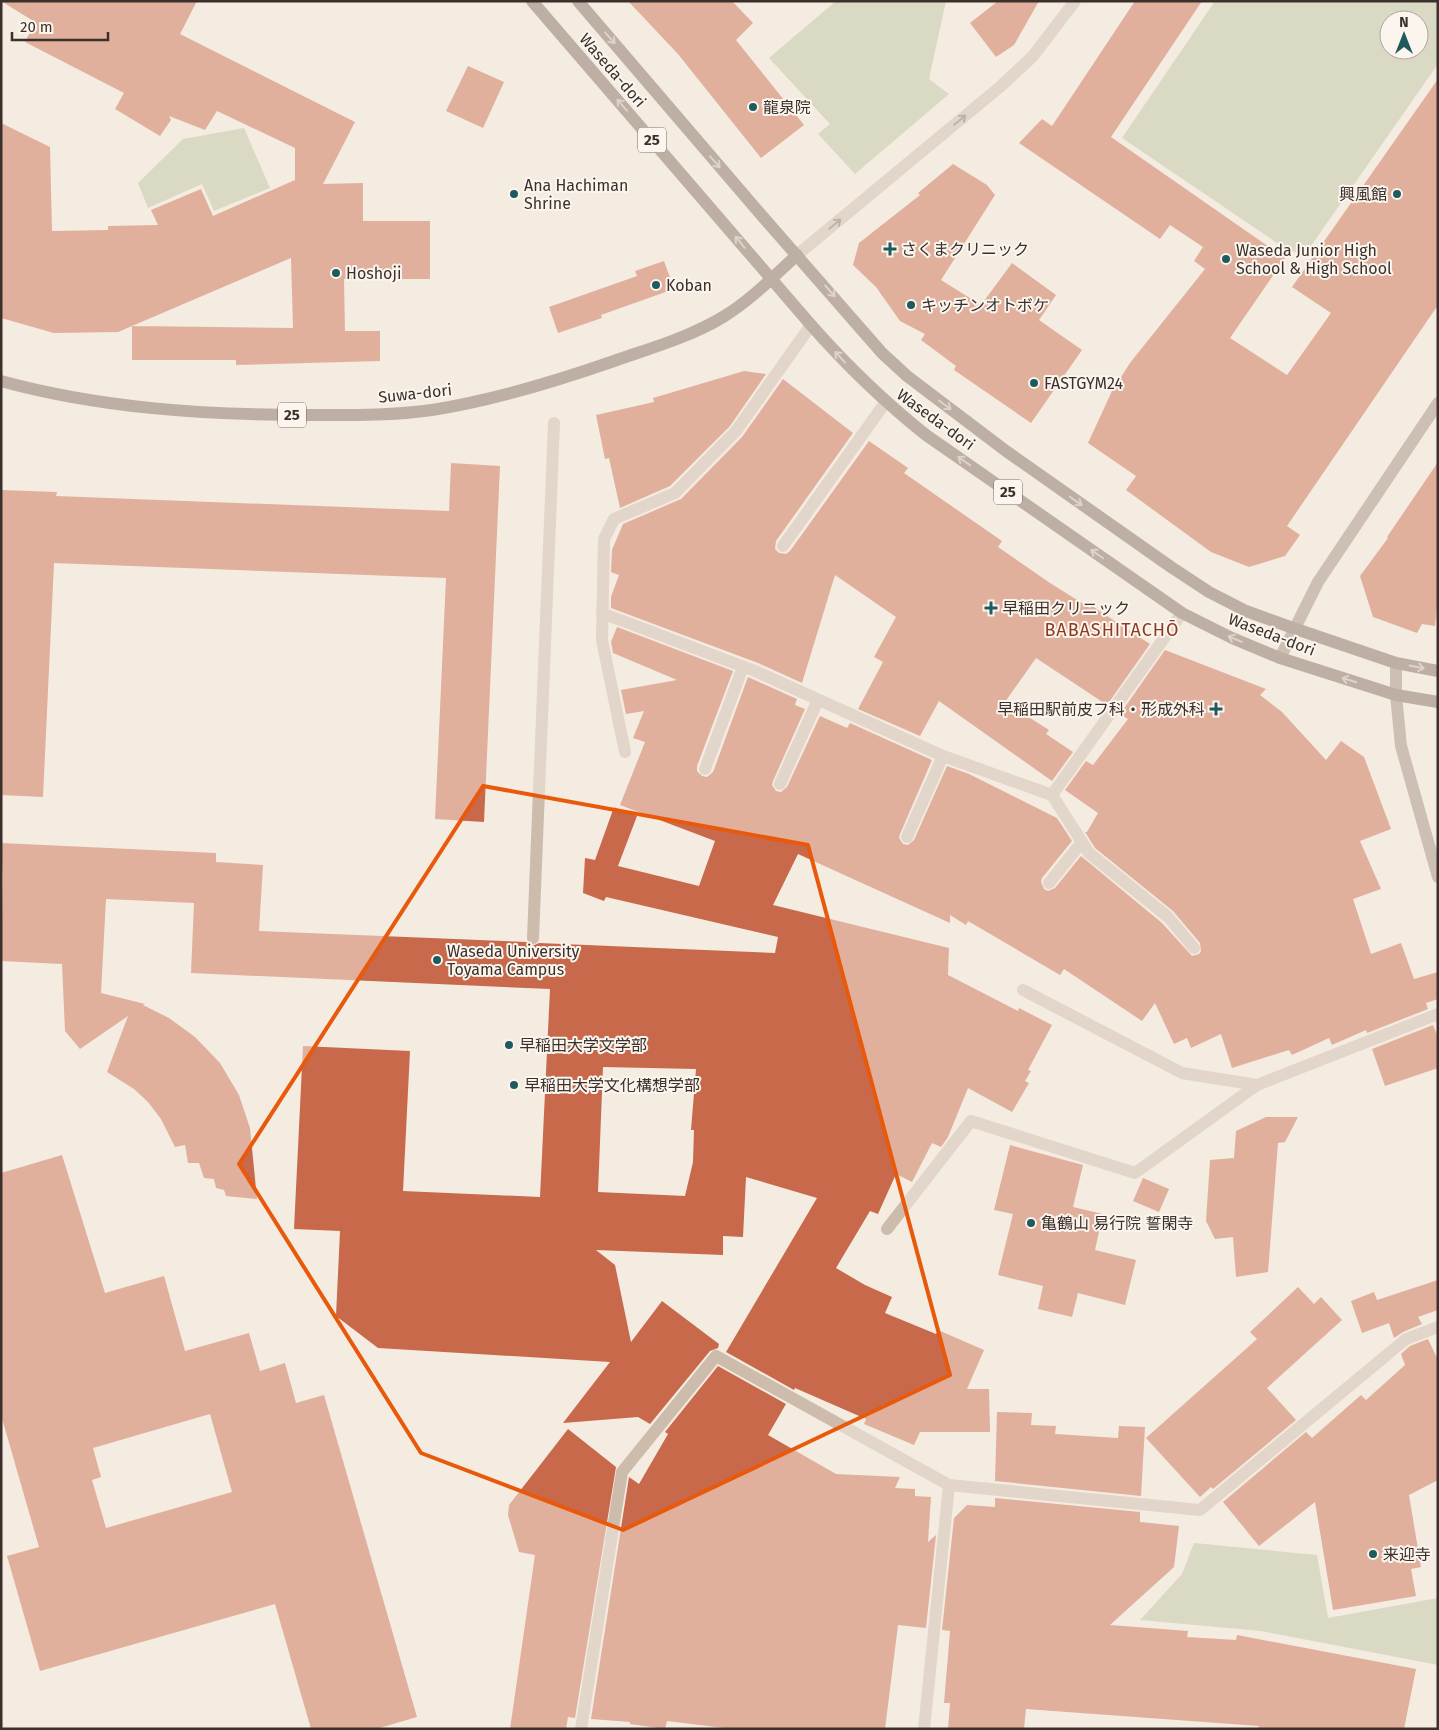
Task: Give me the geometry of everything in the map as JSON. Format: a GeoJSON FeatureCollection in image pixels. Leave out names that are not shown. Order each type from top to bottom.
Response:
{"type":"FeatureCollection","features":[{"type":"Feature","properties":{"kind":"main road","name":"Waseda-dori"},"geometry":{"type":"LineString","coordinates":[[532,1],[770,279],[854,374],[885,403],[926,435],[1182,613],[1232,638],[1280,658],[1396,694],[1438,702]]}},
{"type":"Feature","properties":{"kind":"main road","name":"Waseda-dori"},"geometry":{"type":"LineString","coordinates":[[578,1],[882,353],[907,376],[1006,451],[1170,567],[1209,592],[1246,611],[1293,628],[1396,662],[1438,671]]}},
{"type":"Feature","properties":{"kind":"main road","name":"Suwa-dori"},"geometry":{"type":"LineString","coordinates":[[1,381],[50,392],[147,408],[260,415],[356,415],[430,410],[501,397],[552,383],[668,342],[721,318],[739,307],[798,255]]}},
{"type":"Feature","properties":{"kind":"street"},"geometry":{"type":"LineString","coordinates":[[798,255],[1001,86],[1033,56],[1076,1]]}},
{"type":"Feature","properties":{"kind":"street"},"geometry":{"type":"LineString","coordinates":[[626,752],[602,640],[604,539],[614,520],[675,493],[736,431],[810,325]]}},
{"type":"Feature","properties":{"kind":"street"},"geometry":{"type":"LineString","coordinates":[[783,546],[885,403]]}},
{"type":"Feature","properties":{"kind":"street"},"geometry":{"type":"LineString","coordinates":[[1280,658],[1293,628],[1344,540],[1438,403]]}},
{"type":"Feature","properties":{"kind":"street"},"geometry":{"type":"LineString","coordinates":[[533,938],[554,423]]}},
{"type":"Feature","properties":{"kind":"street"},"geometry":{"type":"LineString","coordinates":[[602,613],[744,667],[943,756],[1052,795],[1089,852],[1168,917],[1194,948]]}},
{"type":"Feature","properties":{"kind":"street"},"geometry":{"type":"LineString","coordinates":[[1052,795],[1182,613]]}},
{"type":"Feature","properties":{"kind":"street"},"geometry":{"type":"LineString","coordinates":[[1396,662],[1396,694],[1401,746],[1438,878]]}},
{"type":"Feature","properties":{"kind":"street"},"geometry":{"type":"LineString","coordinates":[[705,769],[744,667]]}},
{"type":"Feature","properties":{"kind":"street"},"geometry":{"type":"LineString","coordinates":[[780,784],[818,700]]}},
{"type":"Feature","properties":{"kind":"street"},"geometry":{"type":"LineString","coordinates":[[907,836],[943,756]]}},
{"type":"Feature","properties":{"kind":"street"},"geometry":{"type":"LineString","coordinates":[[1050,884],[1082,842]]}},
{"type":"Feature","properties":{"kind":"street"},"geometry":{"type":"LineString","coordinates":[[1023,990],[1182,1074],[1257,1085]]}},
{"type":"Feature","properties":{"kind":"street"},"geometry":{"type":"LineString","coordinates":[[887,1229],[971,1121],[1135,1173],[1257,1085],[1438,1014]]}},
{"type":"Feature","properties":{"kind":"street"},"geometry":{"type":"LineString","coordinates":[[581,1729],[622,1472],[716,1356],[948,1485],[1200,1510],[1406,1339],[1438,1328]]}},
{"type":"Feature","properties":{"kind":"street"},"geometry":{"type":"LineString","coordinates":[[924,1729],[948,1485]]}},
{"type":"Feature","properties":{"kind":"highlighted area"},"geometry":{"type":"Polygon","coordinates":[[[483,786],[808,845],[950,1375],[623,1530],[421,1453],[239,1164],[483,786]]]}},
{"type":"Feature","properties":{"kind":"green space"},"geometry":{"type":"Polygon","coordinates":[[[836,1],[946,1],[929,79],[949,94],[855,174],[818,134],[830,124],[769,58],[836,1]]]}},
{"type":"Feature","properties":{"kind":"green space"},"geometry":{"type":"Polygon","coordinates":[[[1215,1],[1438,1],[1438,64],[1306,253],[1289,251],[1122,138],[1215,1]]]}},
{"type":"Feature","properties":{"kind":"green space"},"geometry":{"type":"Polygon","coordinates":[[[244,128],[270,188],[214,211],[202,184],[148,208],[138,183],[183,139],[244,128]]]}},
{"type":"Feature","properties":{"kind":"green space"},"geometry":{"type":"Polygon","coordinates":[[[1194,1543],[1317,1555],[1328,1618],[1438,1598],[1438,1665],[1261,1631],[1140,1620],[1182,1574],[1194,1543]]]}},
{"type":"Feature","properties":{"kind":"building"},"geometry":{"type":"Polygon","coordinates":[[[1,1],[197,1],[180,34],[355,122],[323,184],[363,183],[363,221],[430,221],[430,279],[344,279],[345,331],[380,331],[380,361],[236,365],[236,360],[132,360],[132,326],[118,332],[54,333],[1,318],[1,123],[50,147],[52,231],[108,230],[108,226],[158,225],[151,210],[201,189],[213,216],[295,180],[295,148],[217,111],[205,130],[169,116],[171,120],[160,136],[115,109],[124,93],[25,42],[35,22],[1,1]],[[291,258],[132,326],[293,328],[291,258]]]}},
{"type":"Feature","properties":{"kind":"building"},"geometry":{"type":"Polygon","coordinates":[[[628,1],[732,1],[753,23],[736,40],[804,125],[761,158],[678,54],[628,1]]]}},
{"type":"Feature","properties":{"kind":"building"},"geometry":{"type":"Polygon","coordinates":[[[998,1],[1039,1],[1014,45],[996,57],[970,23],[998,1]]]}},
{"type":"Feature","properties":{"kind":"building"},"geometry":{"type":"Polygon","coordinates":[[[1135,1],[1202,1],[1111,137],[1285,258],[1230,338],[1287,375],[1331,313],[1292,287],[1438,79],[1438,305],[1287,526],[1300,535],[1285,556],[1249,567],[1211,552],[1126,490],[1136,476],[1088,443],[1112,391],[1130,363],[1205,269],[1194,261],[1203,247],[1170,225],[1160,239],[1019,143],[1042,119],[1052,126],[1135,1]]]}},
{"type":"Feature","properties":{"kind":"building"},"geometry":{"type":"Polygon","coordinates":[[[468,66],[504,82],[483,128],[446,111],[468,66]]]}},
{"type":"Feature","properties":{"kind":"building"},"geometry":{"type":"Polygon","coordinates":[[[953,164],[987,185],[995,195],[941,280],[981,305],[1012,263],[1056,295],[1039,320],[1082,350],[1031,423],[954,370],[956,366],[921,340],[925,334],[900,321],[876,287],[853,265],[859,243],[920,195],[918,193],[953,164]]]}},
{"type":"Feature","properties":{"kind":"building"},"geometry":{"type":"Polygon","coordinates":[[[664,261],[674,289],[601,315],[602,318],[558,333],[549,307],[637,276],[635,271],[664,261]]]}},
{"type":"Feature","properties":{"kind":"building"},"geometry":{"type":"Polygon","coordinates":[[[744,371],[766,374],[730,426],[670,486],[620,508],[609,458],[605,459],[596,415],[654,402],[653,398],[744,371]]]}},
{"type":"Feature","properties":{"kind":"building"},"geometry":{"type":"Polygon","coordinates":[[[783,379],[853,433],[776,541],[775,549],[779,553],[786,554],[790,551],[869,441],[908,468],[904,473],[1002,541],[998,547],[1050,583],[1090,608],[1092,606],[1150,644],[1107,705],[1036,658],[1005,702],[1049,730],[1046,734],[1073,752],[1052,781],[939,701],[920,736],[858,709],[883,662],[874,657],[896,617],[835,575],[802,683],[758,663],[611,608],[611,597],[619,575],[611,572],[612,550],[623,524],[681,499],[742,437],[783,379]]]}},
{"type":"Feature","properties":{"kind":"building"},"geometry":{"type":"Polygon","coordinates":[[[1438,462],[1438,596],[1435,626],[1422,624],[1417,633],[1373,617],[1360,576],[1388,538],[1438,462]]]}},
{"type":"Feature","properties":{"kind":"building"},"geometry":{"type":"Polygon","coordinates":[[[451,463],[500,466],[484,822],[435,819],[446,578],[54,563],[43,797],[1,795],[1,490],[57,492],[56,496],[449,511],[451,463]]]}},
{"type":"Feature","properties":{"kind":"building"},"geometry":{"type":"Polygon","coordinates":[[[617,627],[733,671],[697,766],[697,771],[702,776],[707,777],[713,772],[748,677],[797,699],[795,705],[805,709],[773,781],[772,785],[776,791],[781,792],[787,787],[820,716],[847,728],[850,723],[932,760],[900,834],[899,838],[903,844],[908,845],[914,840],[947,766],[969,774],[1057,818],[1072,841],[1042,878],[1041,882],[1044,889],[1048,891],[1055,888],[1081,856],[1162,923],[1192,956],[1199,954],[1201,951],[1200,943],[1173,911],[1095,848],[1085,832],[1087,832],[1098,813],[1065,790],[1086,761],[1093,765],[1128,719],[1120,714],[1165,650],[1266,689],[1260,695],[1282,712],[1326,760],[1341,741],[1364,757],[1391,829],[1360,841],[1381,889],[1353,899],[1371,954],[1401,943],[1414,979],[1438,972],[1438,999],[1426,1003],[1428,1009],[1367,1033],[1366,1030],[1332,1045],[1329,1038],[1292,1055],[1289,1050],[1232,1068],[1221,1034],[1191,1048],[1187,1038],[1174,1044],[1155,1003],[1142,1021],[1064,969],[1060,975],[968,921],[966,925],[950,915],[950,923],[798,854],[773,905],[949,948],[948,975],[1018,1011],[1019,1008],[1052,1025],[1028,1070],[1031,1071],[1025,1081],[1029,1083],[1012,1112],[968,1088],[948,1137],[941,1147],[932,1143],[912,1182],[896,1174],[878,1214],[870,1211],[836,1268],[865,1285],[892,1297],[885,1313],[936,1334],[938,1330],[984,1350],[967,1389],[989,1389],[990,1432],[920,1432],[914,1445],[864,1424],[866,1419],[795,1388],[794,1390],[726,1352],[817,1198],[746,1177],[743,1237],[723,1236],[723,1255],[596,1250],[615,1265],[631,1342],[662,1301],[719,1344],[718,1348],[710,1351],[650,1424],[638,1417],[563,1423],[610,1362],[378,1348],[336,1316],[340,1231],[294,1229],[303,1046],[410,1051],[403,1191],[540,1197],[550,989],[191,973],[194,903],[106,899],[101,993],[145,1004],[143,1005],[169,1018],[195,1037],[220,1063],[239,1095],[250,1128],[257,1199],[226,1196],[224,1190],[216,1188],[214,1179],[204,1178],[199,1163],[188,1163],[185,1145],[175,1147],[161,1119],[148,1102],[134,1089],[107,1072],[128,1016],[80,1049],[65,1031],[62,964],[1,961],[3,878],[1,843],[216,853],[216,862],[263,865],[259,931],[526,942],[532,946],[539,943],[775,953],[778,937],[606,897],[604,901],[583,893],[585,858],[595,860],[614,807],[637,816],[618,866],[699,886],[715,841],[620,805],[645,742],[633,738],[644,711],[626,714],[621,690],[677,680],[613,653],[611,642],[617,627]],[[603,1067],[598,1192],[685,1196],[693,1162],[694,1130],[691,1130],[696,1069],[603,1067]]]}},
{"type":"Feature","properties":{"kind":"building"},"geometry":{"type":"Polygon","coordinates":[[[1433,1025],[1438,1037],[1438,1068],[1385,1086],[1372,1049],[1433,1025]]]}},
{"type":"Feature","properties":{"kind":"building"},"geometry":{"type":"Polygon","coordinates":[[[1266,1117],[1298,1117],[1285,1142],[1278,1143],[1268,1272],[1236,1277],[1233,1237],[1215,1239],[1206,1221],[1210,1160],[1234,1158],[1236,1131],[1266,1117]]]}},
{"type":"Feature","properties":{"kind":"building"},"geometry":{"type":"Polygon","coordinates":[[[1010,1145],[1083,1165],[1073,1207],[1103,1214],[1095,1250],[1136,1260],[1125,1305],[1078,1293],[1072,1317],[1038,1309],[1043,1286],[998,1275],[1013,1214],[994,1210],[1010,1145]]]}},
{"type":"Feature","properties":{"kind":"building"},"geometry":{"type":"Polygon","coordinates":[[[62,1155],[105,1293],[164,1276],[185,1351],[249,1333],[260,1371],[285,1363],[296,1403],[324,1395],[417,1717],[376,1729],[311,1729],[275,1604],[40,1671],[7,1556],[39,1547],[1,1415],[1,1173],[62,1155]],[[210,1414],[93,1448],[101,1477],[92,1480],[106,1528],[232,1492],[210,1414]]]}},
{"type":"Feature","properties":{"kind":"building"},"geometry":{"type":"Polygon","coordinates":[[[1143,1178],[1169,1189],[1159,1212],[1133,1201],[1143,1178]]]}},
{"type":"Feature","properties":{"kind":"building"},"geometry":{"type":"Polygon","coordinates":[[[1438,1280],[1438,1310],[1418,1317],[1422,1324],[1394,1338],[1389,1323],[1362,1333],[1351,1301],[1374,1292],[1377,1300],[1438,1280]]]}},
{"type":"Feature","properties":{"kind":"building"},"geometry":{"type":"Polygon","coordinates":[[[1298,1287],[1314,1304],[1321,1297],[1342,1320],[1267,1388],[1296,1420],[1213,1489],[1211,1487],[1200,1497],[1146,1438],[1257,1339],[1250,1332],[1298,1287]]]}},
{"type":"Feature","properties":{"kind":"building"},"geometry":{"type":"Polygon","coordinates":[[[1428,1339],[1438,1360],[1438,1480],[1409,1495],[1421,1567],[1411,1569],[1416,1596],[1333,1610],[1315,1502],[1259,1546],[1223,1502],[1306,1432],[1312,1438],[1361,1395],[1366,1400],[1405,1365],[1401,1354],[1410,1346],[1428,1339]]]}},
{"type":"Feature","properties":{"kind":"building"},"geometry":{"type":"Polygon","coordinates":[[[718,1366],[786,1404],[768,1435],[836,1474],[900,1477],[895,1488],[915,1489],[915,1496],[931,1497],[928,1542],[936,1535],[926,1628],[898,1625],[885,1729],[732,1729],[667,1721],[665,1729],[630,1724],[630,1722],[591,1719],[629,1477],[639,1484],[668,1434],[665,1432],[718,1366]]]}},
{"type":"Feature","properties":{"kind":"building"},"geometry":{"type":"Polygon","coordinates":[[[997,1412],[1032,1413],[1031,1425],[1056,1426],[1055,1434],[1118,1438],[1119,1426],[1145,1427],[1141,1496],[995,1481],[997,1412]]]}},
{"type":"Feature","properties":{"kind":"building"},"geometry":{"type":"Polygon","coordinates":[[[568,1429],[616,1467],[575,1718],[568,1717],[566,1729],[510,1729],[535,1555],[519,1552],[508,1515],[509,1505],[568,1429]]]}},
{"type":"Feature","properties":{"kind":"building"},"geometry":{"type":"Polygon","coordinates":[[[995,1498],[1140,1512],[1140,1522],[1179,1526],[1174,1567],[1110,1625],[1188,1631],[1187,1637],[1236,1640],[1237,1635],[1416,1669],[1404,1729],[1258,1729],[1259,1726],[1026,1709],[1024,1729],[948,1729],[950,1703],[944,1703],[950,1631],[942,1630],[954,1518],[967,1505],[995,1507],[995,1498]]]}},
{"type":"Feature","properties":{"kind":"place","name":"龍泉院"},"geometry":{"type":"Point","coordinates":[753,107]}},
{"type":"Feature","properties":{"kind":"place","name":"Ana Hachiman Shrine"},"geometry":{"type":"Point","coordinates":[514,194]}},
{"type":"Feature","properties":{"kind":"place","name":"興風館"},"geometry":{"type":"Point","coordinates":[1397,194]}},
{"type":"Feature","properties":{"kind":"place","name":"さくまクリニック"},"geometry":{"type":"Point","coordinates":[890,249]}},
{"type":"Feature","properties":{"kind":"place","name":"Waseda Junior High School & High School"},"geometry":{"type":"Point","coordinates":[1226,259]}},
{"type":"Feature","properties":{"kind":"place","name":"Hoshoji"},"geometry":{"type":"Point","coordinates":[336,273]}},
{"type":"Feature","properties":{"kind":"place","name":"Koban"},"geometry":{"type":"Point","coordinates":[656,285]}},
{"type":"Feature","properties":{"kind":"place","name":"キッチンオトボケ"},"geometry":{"type":"Point","coordinates":[911,305]}},
{"type":"Feature","properties":{"kind":"place","name":"FASTGYM24"},"geometry":{"type":"Point","coordinates":[1034,383]}},
{"type":"Feature","properties":{"kind":"place","name":"早稲田クリニック"},"geometry":{"type":"Point","coordinates":[991,608]}},
{"type":"Feature","properties":{"kind":"place","name":"早稲田駅前皮フ科・形成外科"},"geometry":{"type":"Point","coordinates":[1216,709]}},
{"type":"Feature","properties":{"kind":"place","name":"Waseda University Toyama Campus"},"geometry":{"type":"Point","coordinates":[437,960]}},
{"type":"Feature","properties":{"kind":"place","name":"早稲田大学文学部"},"geometry":{"type":"Point","coordinates":[509,1045]}},
{"type":"Feature","properties":{"kind":"place","name":"早稲田大学文化構想学部"},"geometry":{"type":"Point","coordinates":[514,1085]}},
{"type":"Feature","properties":{"kind":"place","name":"亀鶴山 易行院 誓閑寺"},"geometry":{"type":"Point","coordinates":[1031,1223]}},
{"type":"Feature","properties":{"kind":"place","name":"来迎寺"},"geometry":{"type":"Point","coordinates":[1373,1554]}},
{"type":"Feature","properties":{"kind":"district","name":"BABASHITACHŌ"},"geometry":{"type":"Point","coordinates":[1112,630]}}]}
